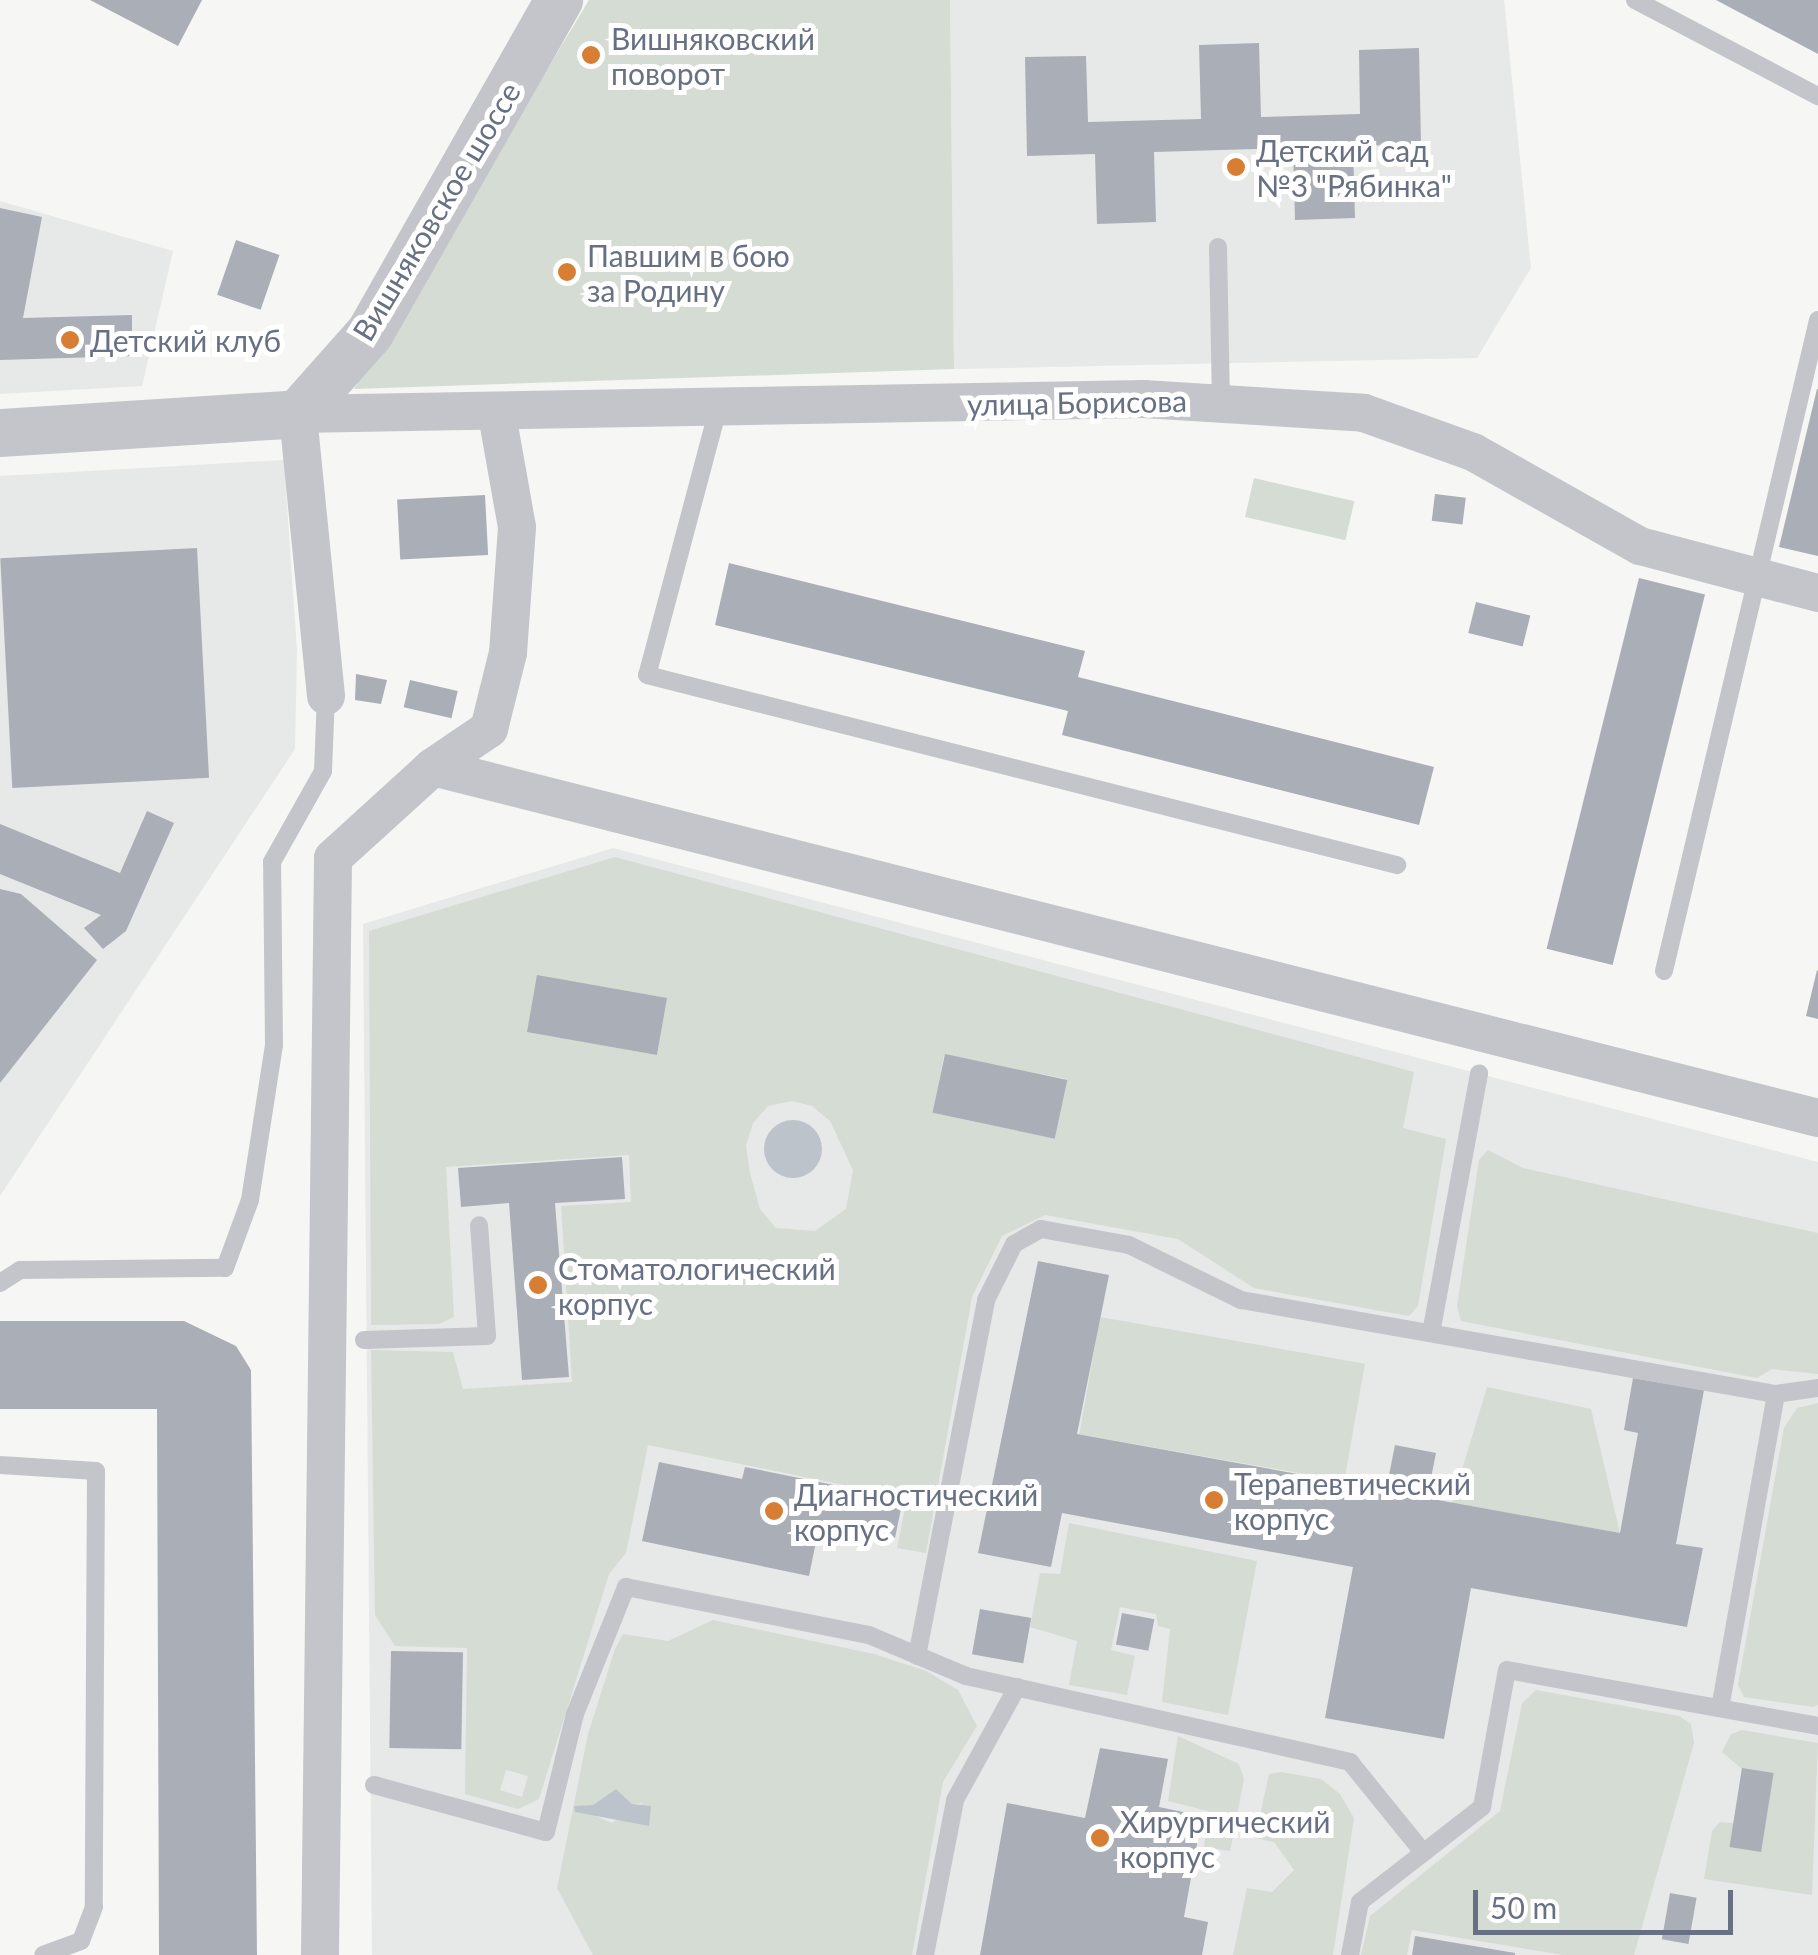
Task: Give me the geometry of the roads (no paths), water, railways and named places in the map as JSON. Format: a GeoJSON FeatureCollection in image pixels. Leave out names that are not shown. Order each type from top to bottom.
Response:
{"type":"FeatureCollection","features":[{"type":"Feature","properties":{"kind":"street","name":"Вишняковское шоссе"},"geometry":{"type":"LineString","coordinates":[[298,414],[370,333],[560,0]]}},
{"type":"Feature","properties":{"kind":"street","name":"улица Борисова"},"geometry":{"type":"LineString","coordinates":[[298,414],[497,415],[1220,400],[1364,414],[1473,452],[1640,546],[1818,594]]}},
{"type":"Feature","properties":{"kind":"street"},"geometry":{"type":"LineString","coordinates":[[0,432],[298,414],[326,696]]}},
{"type":"Feature","properties":{"kind":"street"},"geometry":{"type":"LineString","coordinates":[[320,1955],[333,858],[433,766],[489,728],[508,654],[516,527],[497,415]]}},
{"type":"Feature","properties":{"kind":"street"},"geometry":{"type":"LineString","coordinates":[[433,766],[1818,1118]]}},
{"type":"Feature","properties":{"kind":"lane"},"geometry":{"type":"LineString","coordinates":[[1635,0],[1818,96]]}},
{"type":"Feature","properties":{"kind":"lane"},"geometry":{"type":"LineString","coordinates":[[1218,247],[1220,400]]}},
{"type":"Feature","properties":{"kind":"lane"},"geometry":{"type":"LineString","coordinates":[[1664,971],[1752,578],[1818,320]]}},
{"type":"Feature","properties":{"kind":"lane"},"geometry":{"type":"LineString","coordinates":[[718,409],[647,675],[1398,865]]}},
{"type":"Feature","properties":{"kind":"lane"},"geometry":{"type":"LineString","coordinates":[[0,1283],[20,1270],[225,1268],[250,1200],[274,1045],[272,862],[323,771],[326,696]]}},
{"type":"Feature","properties":{"kind":"lane"},"geometry":{"type":"LineString","coordinates":[[1431,1334],[1479,1073]]}},
{"type":"Feature","properties":{"kind":"lane"},"geometry":{"type":"LineString","coordinates":[[364,1340],[487,1336],[478,1225]]}},
{"type":"Feature","properties":{"kind":"lane"},"geometry":{"type":"LineString","coordinates":[[918,1656],[986,1300],[1014,1244],[1040,1229],[1129,1245],[1241,1300],[1776,1394],[1818,1388]]}},
{"type":"Feature","properties":{"kind":"lane"},"geometry":{"type":"LineString","coordinates":[[1720,1708],[1776,1394]]}},
{"type":"Feature","properties":{"kind":"lane"},"geometry":{"type":"LineString","coordinates":[[0,1465],[96,1472],[94,1907],[81,1941],[43,1955]]}},
{"type":"Feature","properties":{"kind":"lane"},"geometry":{"type":"LineString","coordinates":[[374,1785],[546,1832],[575,1714],[626,1587],[869,1635],[966,1676],[1350,1762],[1424,1852]]}},
{"type":"Feature","properties":{"kind":"lane"},"geometry":{"type":"LineString","coordinates":[[1350,1955],[1360,1902],[1482,1807],[1507,1670],[1818,1726]]}},
{"type":"Feature","properties":{"kind":"lane"},"geometry":{"type":"LineString","coordinates":[[926,1955],[955,1800],[1017,1687]]}},
{"type":"Feature","properties":{"kind":"place","name":"Вишняковский поворот"},"geometry":{"type":"Point","coordinates":[591,55]}},
{"type":"Feature","properties":{"kind":"place","name":"Детский сад №3 \"Рябинка\""},"geometry":{"type":"Point","coordinates":[1236,167]}},
{"type":"Feature","properties":{"kind":"place","name":"Павшим в бою за Родину"},"geometry":{"type":"Point","coordinates":[567,272]}},
{"type":"Feature","properties":{"kind":"place","name":"Детский клуб"},"geometry":{"type":"Point","coordinates":[70,340]}},
{"type":"Feature","properties":{"kind":"place","name":"Стоматологический корпус"},"geometry":{"type":"Point","coordinates":[538,1285]}},
{"type":"Feature","properties":{"kind":"place","name":"Терапевтический корпус"},"geometry":{"type":"Point","coordinates":[1214,1500]}},
{"type":"Feature","properties":{"kind":"place","name":"Диагностический корпус"},"geometry":{"type":"Point","coordinates":[774,1511]}},
{"type":"Feature","properties":{"kind":"place","name":"Хирургический корпус"},"geometry":{"type":"Point","coordinates":[1100,1838]}}]}
